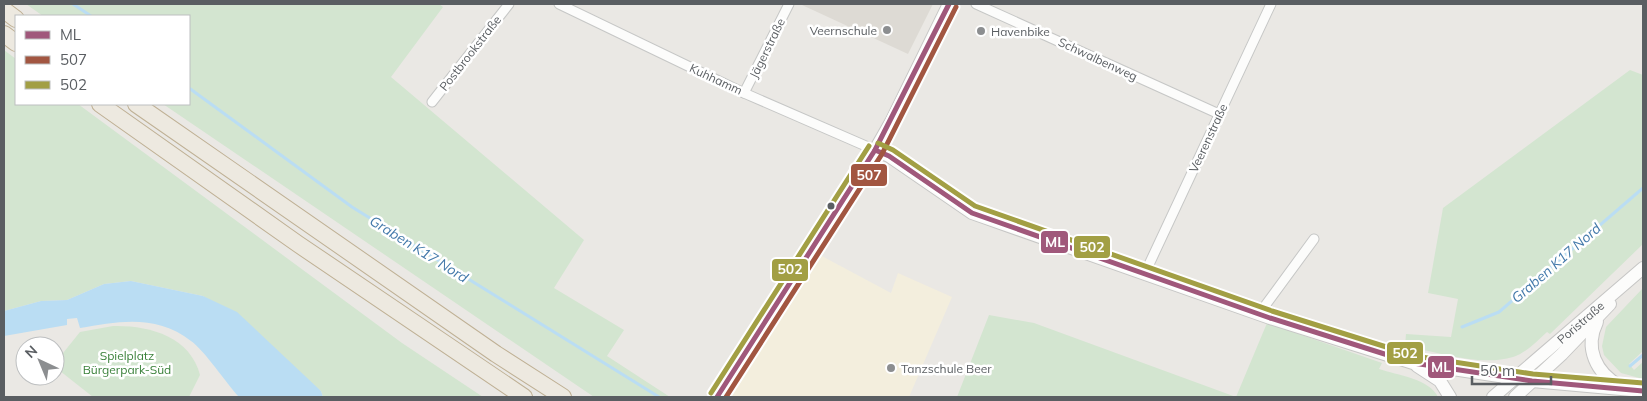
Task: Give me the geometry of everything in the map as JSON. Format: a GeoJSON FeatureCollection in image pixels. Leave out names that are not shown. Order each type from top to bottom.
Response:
{"type":"FeatureCollection","features":[{"type":"Feature","properties":{"kind":"highway"},"geometry":{"type":"LineString","coordinates":[[4,10],[15,18]]}},
{"type":"Feature","properties":{"kind":"highway"},"geometry":{"type":"LineString","coordinates":[[4,34],[15,42]]}},
{"type":"Feature","properties":{"kind":"highway"},"geometry":{"type":"LineString","coordinates":[[101,105],[298,244],[524,397]]}},
{"type":"Feature","properties":{"kind":"highway"},"geometry":{"type":"LineString","coordinates":[[137,105],[384,277],[563,397]]}},
{"type":"Feature","properties":{"kind":"street","name":"Postbrookstraße"},"geometry":{"type":"LineString","coordinates":[[432,102],[509,4]]}},
{"type":"Feature","properties":{"kind":"street","name":"Kuhhamm"},"geometry":{"type":"LineString","coordinates":[[559,4],[744,93],[875,150]]}},
{"type":"Feature","properties":{"kind":"street","name":"Jägerstraße"},"geometry":{"type":"LineString","coordinates":[[744,93],[789,4]]}},
{"type":"Feature","properties":{"kind":"street"},"geometry":{"type":"LineString","coordinates":[[717,397],[875,150],[891,122],[949,4]]}},
{"type":"Feature","properties":{"kind":"street","name":"Schwalbenweg"},"geometry":{"type":"LineString","coordinates":[[976,4],[1219,114]]}},
{"type":"Feature","properties":{"kind":"street","name":"Veerenstraße"},"geometry":{"type":"LineString","coordinates":[[1145,273],[1271,4]]}},
{"type":"Feature","properties":{"kind":"street"},"geometry":{"type":"LineString","coordinates":[[875,150],[889,156],[972,213],[1259,314],[1413,363],[1532,381],[1624,388],[1643,392]]}},
{"type":"Feature","properties":{"kind":"street"},"geometry":{"type":"LineString","coordinates":[[1259,314],[1314,239]]}},
{"type":"Feature","properties":{"kind":"street","name":"Poristraße"},"geometry":{"type":"LineString","coordinates":[[1493,397],[1643,268]]}},
{"type":"Feature","properties":{"kind":"street","name":"Poristraße"},"geometry":{"type":"LineString","coordinates":[[1515,397],[1601,316],[1624,286]]}},
{"type":"Feature","properties":{"kind":"street"},"geometry":{"type":"LineString","coordinates":[[1601,316],[1592,332],[1592,353],[1601,371],[1610,381],[1624,388]]}},
{"type":"Feature","properties":{"kind":"street"},"geometry":{"type":"LineString","coordinates":[[1413,363],[1440,381],[1450,397]]}},
{"type":"Feature","properties":{"kind":"shaded area","name":"Veernschule"},"geometry":{"type":"Polygon","coordinates":[[[803,4],[933,4],[908,54],[803,4]]]}},
{"type":"Feature","properties":{"kind":"shaded area"},"geometry":{"type":"Polygon","coordinates":[[[818,254],[891,293],[898,273],[952,297],[909,397],[730,397],[818,254]]]}},
{"type":"Feature","properties":{"kind":"green space"},"geometry":{"type":"Polygon","coordinates":[[[26,4],[439,4],[443,7],[391,77],[584,240],[554,288],[624,330],[607,356],[670,397],[594,397],[164,105],[190,105],[190,15],[42,15],[26,4]]]}},
{"type":"Feature","properties":{"kind":"green space"},"geometry":{"type":"Polygon","coordinates":[[[4,50],[15,58],[15,105],[79,105],[402,343],[483,397],[323,397],[321,391],[203,296],[131,281],[104,284],[67,300],[41,301],[4,311],[4,50]]]}},
{"type":"Feature","properties":{"kind":"green space"},"geometry":{"type":"Polygon","coordinates":[[[1630,70],[1643,75],[1643,244],[1550,334],[1547,332],[1518,355],[1500,360],[1473,359],[1405,346],[1406,334],[1451,337],[1458,299],[1428,293],[1443,208],[1630,70]]]}},
{"type":"Feature","properties":{"kind":"green space"},"geometry":{"type":"Polygon","coordinates":[[[1643,288],[1643,351],[1629,364],[1634,370],[1643,362],[1643,379],[1621,373],[1604,355],[1602,346],[1606,327],[1643,288]]]}},
{"type":"Feature","properties":{"kind":"green space"},"geometry":{"type":"Polygon","coordinates":[[[989,315],[1034,323],[1236,397],[957,397],[989,315]]]}},
{"type":"Feature","properties":{"kind":"green space"},"geometry":{"type":"Polygon","coordinates":[[[1267,323],[1382,363],[1379,369],[1421,382],[1434,391],[1438,397],[1236,397],[1267,323]]]}},
{"type":"Feature","properties":{"kind":"green space","name":"Spielplatz Bürgerpark-Süd"},"geometry":{"type":"Polygon","coordinates":[[[113,326],[126,326],[153,331],[177,342],[187,351],[195,362],[200,375],[189,397],[93,397],[65,375],[65,351],[80,332],[113,326]]]}},
{"type":"Feature","properties":{"kind":"water"},"geometry":{"type":"Polygon","coordinates":[[[131,281],[203,296],[237,312],[321,391],[323,397],[239,397],[197,346],[178,332],[151,323],[123,322],[80,328],[77,318],[67,319],[67,325],[4,336],[4,311],[41,301],[67,300],[104,284],[131,281]]]}},
{"type":"Feature","properties":{"kind":"waterway","name":"Graben K17 Nord"},"geometry":{"type":"LineString","coordinates":[[73,4],[90,15]]}},
{"type":"Feature","properties":{"kind":"waterway","name":"Graben K17 Nord"},"geometry":{"type":"LineString","coordinates":[[190,89],[352,207],[659,397]]}},
{"type":"Feature","properties":{"kind":"waterway","name":"Graben K17 Nord"},"geometry":{"type":"LineString","coordinates":[[1462,327],[1499,312],[1643,188]]}},
{"type":"Feature","properties":{"kind":"waterway"},"geometry":{"type":"LineString","coordinates":[[1630,366],[1643,355]]}},
{"type":"Feature","properties":{"kind":"transit line","name":"ML"},"geometry":{"type":"LineString","coordinates":[[717,397],[875,150],[949,4]]}},
{"type":"Feature","properties":{"kind":"transit line","name":"507"},"geometry":{"type":"LineString","coordinates":[[726,397],[882,154],[956,7]]}},
{"type":"Feature","properties":{"kind":"transit line","name":"502"},"geometry":{"type":"LineString","coordinates":[[878,143],[893,150],[975,206],[1272,311],[1415,356],[1533,374],[1643,383]]}},
{"type":"Feature","properties":{"kind":"transit line","name":"502"},"geometry":{"type":"LineString","coordinates":[[711,393],[869,146]]}},
{"type":"Feature","properties":{"kind":"transit line","name":"ML"},"geometry":{"type":"LineString","coordinates":[[875,150],[889,156],[972,213],[1270,318],[1413,363],[1532,381],[1643,391]]}},
{"type":"Feature","properties":{"kind":"place","name":"Veernschule"},"geometry":{"type":"Point","coordinates":[887,30]}},
{"type":"Feature","properties":{"kind":"place","name":"Havenbike"},"geometry":{"type":"Point","coordinates":[981,31]}},
{"type":"Feature","properties":{"kind":"place","name":"Tanzschule Beer"},"geometry":{"type":"Point","coordinates":[891,368]}}]}
